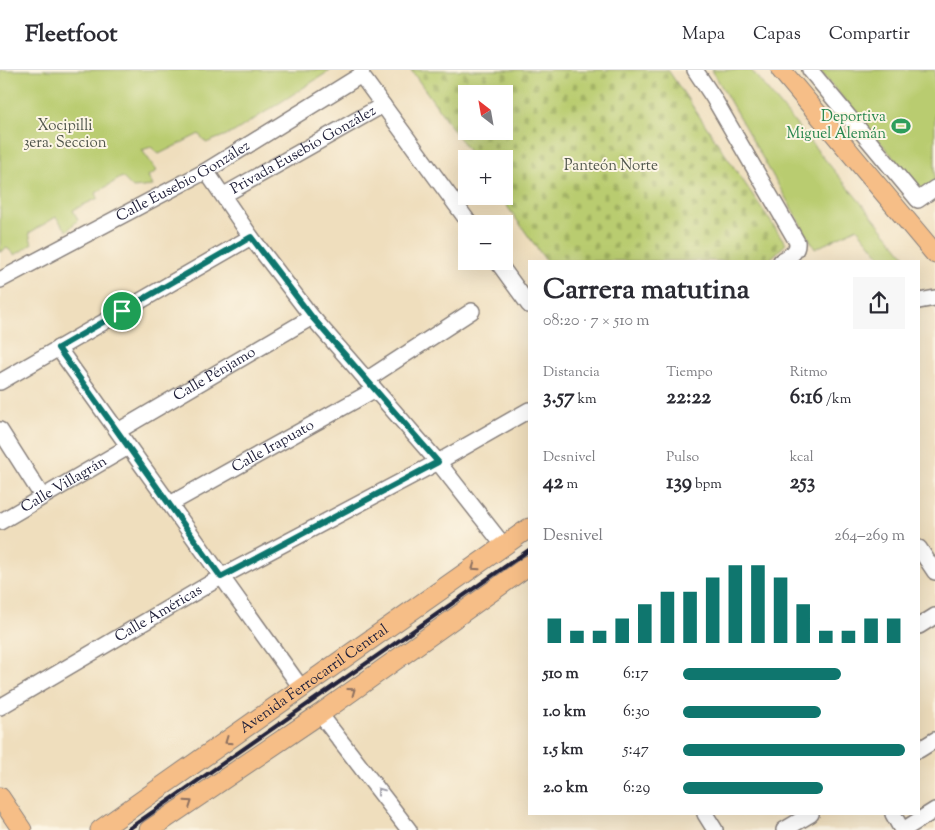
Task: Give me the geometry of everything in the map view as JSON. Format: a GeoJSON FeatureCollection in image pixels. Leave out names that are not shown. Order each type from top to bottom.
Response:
{"type":"FeatureCollection","features":[{"type":"Feature","properties":{"kind":"main road"},"geometry":{"type":"LineString","coordinates":[[781,70],[935,254]]}},
{"type":"Feature","properties":{"kind":"main road","name":"Avenida Ferrocarril Central"},"geometry":{"type":"LineString","coordinates":[[100,830],[302,690],[528,529]]}},
{"type":"Feature","properties":{"kind":"main road","name":"Avenida Ferrocarril Central"},"geometry":{"type":"LineString","coordinates":[[149,830],[320,714],[528,567]]}},
{"type":"Feature","properties":{"kind":"main road"},"geometry":{"type":"LineString","coordinates":[[0,797],[22,830]]}},
{"type":"Feature","properties":{"kind":"street"},"geometry":{"type":"LineString","coordinates":[[810,70],[918,200],[935,188]]}},
{"type":"Feature","properties":{"kind":"street"},"geometry":{"type":"LineString","coordinates":[[697,72],[797,242],[798,248],[794,254],[783,260]]}},
{"type":"Feature","properties":{"kind":"street"},"geometry":{"type":"LineString","coordinates":[[362,73],[383,105],[463,215]]}},
{"type":"Feature","properties":{"kind":"street","name":"Calle Eusebio González"},"geometry":{"type":"LineString","coordinates":[[0,280],[206,171],[362,73]]}},
{"type":"Feature","properties":{"kind":"street","name":"Privada Eusebio González"},"geometry":{"type":"LineString","coordinates":[[224,196],[383,105]]}},
{"type":"Feature","properties":{"kind":"street"},"geometry":{"type":"LineString","coordinates":[[206,171],[251,237],[312,317],[438,462],[504,546]]}},
{"type":"Feature","properties":{"kind":"street"},"geometry":{"type":"LineString","coordinates":[[0,382],[251,237]]}},
{"type":"Feature","properties":{"kind":"street"},"geometry":{"type":"LineString","coordinates":[[504,270],[528,303]]}},
{"type":"Feature","properties":{"kind":"street"},"geometry":{"type":"LineString","coordinates":[[920,301],[935,298]]}},
{"type":"Feature","properties":{"kind":"street","name":"Calle Irapuato"},"geometry":{"type":"LineString","coordinates":[[170,504],[370,385],[472,311]]}},
{"type":"Feature","properties":{"kind":"street","name":"Calle Pénjamo"},"geometry":{"type":"LineString","coordinates":[[118,431],[312,317]]}},
{"type":"Feature","properties":{"kind":"street"},"geometry":{"type":"LineString","coordinates":[[58,348],[302,690]]}},
{"type":"Feature","properties":{"kind":"street","name":"Calle Américas"},"geometry":{"type":"LineString","coordinates":[[0,707],[221,577],[438,462],[528,411]]}},
{"type":"Feature","properties":{"kind":"street"},"geometry":{"type":"LineString","coordinates":[[0,430],[42,496]]}},
{"type":"Feature","properties":{"kind":"street","name":"Calle Villagrán"},"geometry":{"type":"LineString","coordinates":[[0,522],[128,447]]}},
{"type":"Feature","properties":{"kind":"street"},"geometry":{"type":"LineString","coordinates":[[920,550],[935,572]]}},
{"type":"Feature","properties":{"kind":"street"},"geometry":{"type":"LineString","coordinates":[[920,625],[935,616]]}},
{"type":"Feature","properties":{"kind":"street"},"geometry":{"type":"LineString","coordinates":[[320,714],[410,830]]}},
{"type":"Feature","properties":{"kind":"street"},"geometry":{"type":"LineString","coordinates":[[920,749],[935,740]]}},
{"type":"Feature","properties":{"kind":"street"},"geometry":{"type":"LineString","coordinates":[[894,815],[903,830],[935,810]]}},
{"type":"Feature","properties":{"kind":"street"},"geometry":{"type":"LineString","coordinates":[[707,815],[715,830]]}},
{"type":"Feature","properties":{"kind":"street"},"geometry":{"type":"LineString","coordinates":[[784,830],[809,815]]}},
{"type":"Feature","properties":{"kind":"green space","name":"Xocipilli 3era. Seccion"},"geometry":{"type":"Polygon","coordinates":[[[0,70],[331,70],[234,132],[206,143],[199,134],[159,154],[151,147],[142,150],[157,171],[148,176],[153,186],[133,188],[122,177],[96,193],[98,198],[73,210],[78,220],[67,231],[56,217],[29,233],[32,244],[15,255],[7,248],[0,252],[0,70]]]}},
{"type":"Feature","properties":{"kind":"green space","name":"Panteón Norte"},"geometry":{"type":"Polygon","coordinates":[[[411,70],[668,70],[786,244],[769,260],[545,260],[506,205],[513,205],[513,150],[468,150],[461,140],[513,140],[513,85],[458,85],[458,136],[411,70]]]}},
{"type":"Feature","properties":{"kind":"green space"},"geometry":{"type":"Polygon","coordinates":[[[712,70],[751,70],[908,260],[883,260],[857,228],[815,249],[712,70]]]}},
{"type":"Feature","properties":{"kind":"green space","name":"Deportiva Miguel Alemán"},"geometry":{"type":"Polygon","coordinates":[[[819,70],[935,70],[935,181],[922,191],[819,70]]]}},
{"type":"Feature","properties":{"kind":"railway"},"geometry":{"type":"LineString","coordinates":[[127,830],[528,551]]}},
{"type":"Feature","properties":{"kind":"place","name":"Deportiva Miguel Alemán"},"geometry":{"type":"Point","coordinates":[901,126]}},
{"type":"Feature","properties":{"kind":"route"},"geometry":{"type":"LineString","coordinates":[[251,237],[312,317],[438,462],[221,577],[58,348],[122,311],[251,237]]}}]}
